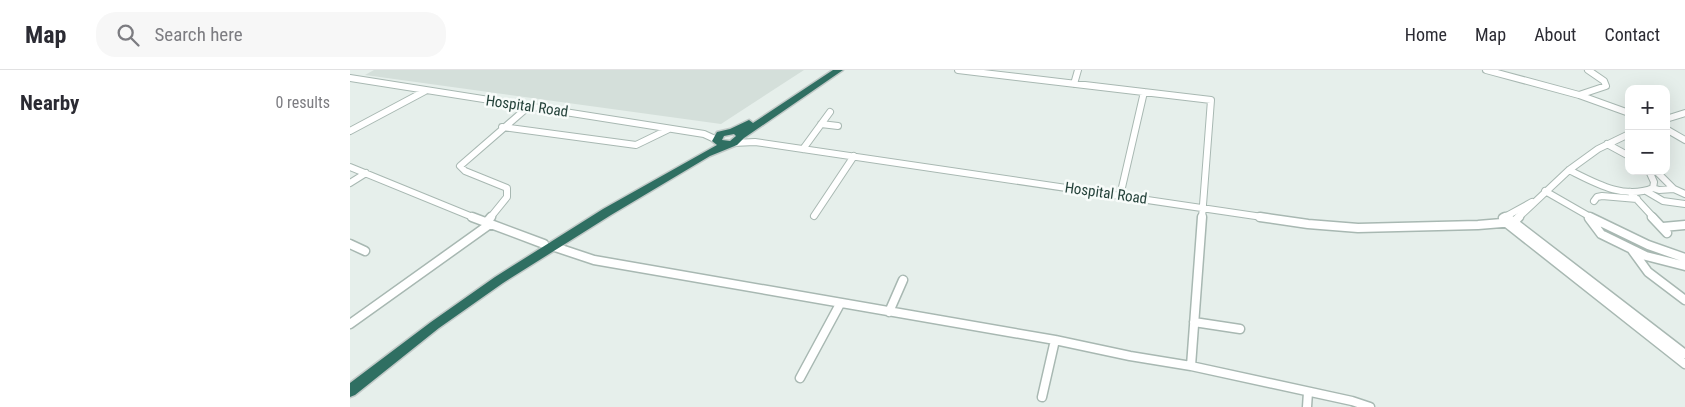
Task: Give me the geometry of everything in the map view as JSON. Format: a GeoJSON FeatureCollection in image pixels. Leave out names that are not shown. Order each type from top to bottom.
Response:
{"type":"FeatureCollection","features":[{"type":"Feature","properties":{"kind":"highway"},"geometry":{"type":"LineString","coordinates":[[350,382],[437,316],[548,245],[790,98],[830,70]]}},
{"type":"Feature","properties":{"kind":"highway"},"geometry":{"type":"LineString","coordinates":[[350,391],[435,325],[548,245],[657,183],[724,138],[839,70]]}},
{"type":"Feature","properties":{"kind":"street"},"geometry":{"type":"LineString","coordinates":[[958,70],[1211,100],[1191,366]]}},
{"type":"Feature","properties":{"kind":"street"},"geometry":{"type":"LineString","coordinates":[[1074,84],[1078,70]]}},
{"type":"Feature","properties":{"kind":"street"},"geometry":{"type":"LineString","coordinates":[[1486,70],[1579,96],[1625,112]]}},
{"type":"Feature","properties":{"kind":"street"},"geometry":{"type":"LineString","coordinates":[[1590,71],[1600,70]]}},
{"type":"Feature","properties":{"kind":"street"},"geometry":{"type":"LineString","coordinates":[[1579,96],[1606,86],[1604,81],[1590,71]]}},
{"type":"Feature","properties":{"kind":"street","name":"Hospital Road"},"geometry":{"type":"LineString","coordinates":[[350,78],[724,138]]}},
{"type":"Feature","properties":{"kind":"street"},"geometry":{"type":"LineString","coordinates":[[350,131],[426,90]]}},
{"type":"Feature","properties":{"kind":"street"},"geometry":{"type":"LineString","coordinates":[[1120,196],[1144,92]]}},
{"type":"Feature","properties":{"kind":"street"},"geometry":{"type":"LineString","coordinates":[[350,324],[488,224],[507,197],[507,188],[465,171],[460,166],[462,162],[502,127],[528,107]]}},
{"type":"Feature","properties":{"kind":"street"},"geometry":{"type":"LineString","coordinates":[[803,149],[830,112]]}},
{"type":"Feature","properties":{"kind":"street"},"geometry":{"type":"LineString","coordinates":[[1670,117],[1685,113]]}},
{"type":"Feature","properties":{"kind":"street"},"geometry":{"type":"LineString","coordinates":[[821,124],[838,126]]}},
{"type":"Feature","properties":{"kind":"street"},"geometry":{"type":"LineString","coordinates":[[502,127],[636,145],[669,128]]}},
{"type":"Feature","properties":{"kind":"street"},"geometry":{"type":"LineString","coordinates":[[1668,130],[1685,140]]}},
{"type":"Feature","properties":{"kind":"street"},"geometry":{"type":"LineString","coordinates":[[1507,220],[1526,212],[1533,202],[1569,170],[1607,144],[1625,136]]}},
{"type":"Feature","properties":{"kind":"street"},"geometry":{"type":"LineString","coordinates":[[724,138],[755,142]]}},
{"type":"Feature","properties":{"kind":"street"},"geometry":{"type":"LineString","coordinates":[[724,138],[755,142]]}},
{"type":"Feature","properties":{"kind":"street","name":"Hospital Road"},"geometry":{"type":"LineString","coordinates":[[755,142],[1308,224],[1350,228],[1459,224],[1507,220]]}},
{"type":"Feature","properties":{"kind":"street"},"geometry":{"type":"LineString","coordinates":[[1607,144],[1625,154]]}},
{"type":"Feature","properties":{"kind":"street"},"geometry":{"type":"LineString","coordinates":[[814,216],[854,156]]}},
{"type":"Feature","properties":{"kind":"street"},"geometry":{"type":"LineString","coordinates":[[350,167],[488,224],[594,260],[698,276],[840,304],[1055,340],[1130,356],[1191,366],[1352,401],[1370,407]]}},
{"type":"Feature","properties":{"kind":"street"},"geometry":{"type":"LineString","coordinates":[[1569,170],[1603,186],[1630,192],[1649,189],[1674,189]]}},
{"type":"Feature","properties":{"kind":"street"},"geometry":{"type":"LineString","coordinates":[[350,183],[366,173]]}},
{"type":"Feature","properties":{"kind":"street"},"geometry":{"type":"LineString","coordinates":[[1649,189],[1654,182],[1651,175]]}},
{"type":"Feature","properties":{"kind":"street"},"geometry":{"type":"LineString","coordinates":[[1660,175],[1674,189],[1685,194]]}},
{"type":"Feature","properties":{"kind":"street"},"geometry":{"type":"LineString","coordinates":[[1649,189],[1663,201],[1685,204]]}},
{"type":"Feature","properties":{"kind":"street"},"geometry":{"type":"LineString","coordinates":[[1545,191],[1588,216],[1648,246],[1685,258]]}},
{"type":"Feature","properties":{"kind":"street"},"geometry":{"type":"LineString","coordinates":[[1630,192],[1665,230],[1685,225]]}},
{"type":"Feature","properties":{"kind":"street"},"geometry":{"type":"LineString","coordinates":[[1594,201],[1597,197],[1602,196],[1637,199]]}},
{"type":"Feature","properties":{"kind":"street"},"geometry":{"type":"LineString","coordinates":[[1588,216],[1601,234],[1646,256],[1685,266]]}},
{"type":"Feature","properties":{"kind":"street"},"geometry":{"type":"LineString","coordinates":[[1507,220],[1681,355],[1685,364]]}},
{"type":"Feature","properties":{"kind":"street"},"geometry":{"type":"LineString","coordinates":[[350,244],[365,251]]}},
{"type":"Feature","properties":{"kind":"street"},"geometry":{"type":"LineString","coordinates":[[1631,249],[1648,272],[1685,300]]}},
{"type":"Feature","properties":{"kind":"street"},"geometry":{"type":"LineString","coordinates":[[889,312],[903,280]]}},
{"type":"Feature","properties":{"kind":"street"},"geometry":{"type":"LineString","coordinates":[[800,378],[840,304]]}},
{"type":"Feature","properties":{"kind":"street"},"geometry":{"type":"LineString","coordinates":[[1194,322],[1240,329]]}},
{"type":"Feature","properties":{"kind":"street"},"geometry":{"type":"LineString","coordinates":[[1042,397],[1055,340]]}},
{"type":"Feature","properties":{"kind":"street"},"geometry":{"type":"LineString","coordinates":[[1307,407],[1308,392]]}},
{"type":"Feature","properties":{"kind":"shaded area"},"geometry":{"type":"Polygon","coordinates":[[[374,70],[804,70],[721,124],[365,75],[374,70]]]}}]}
